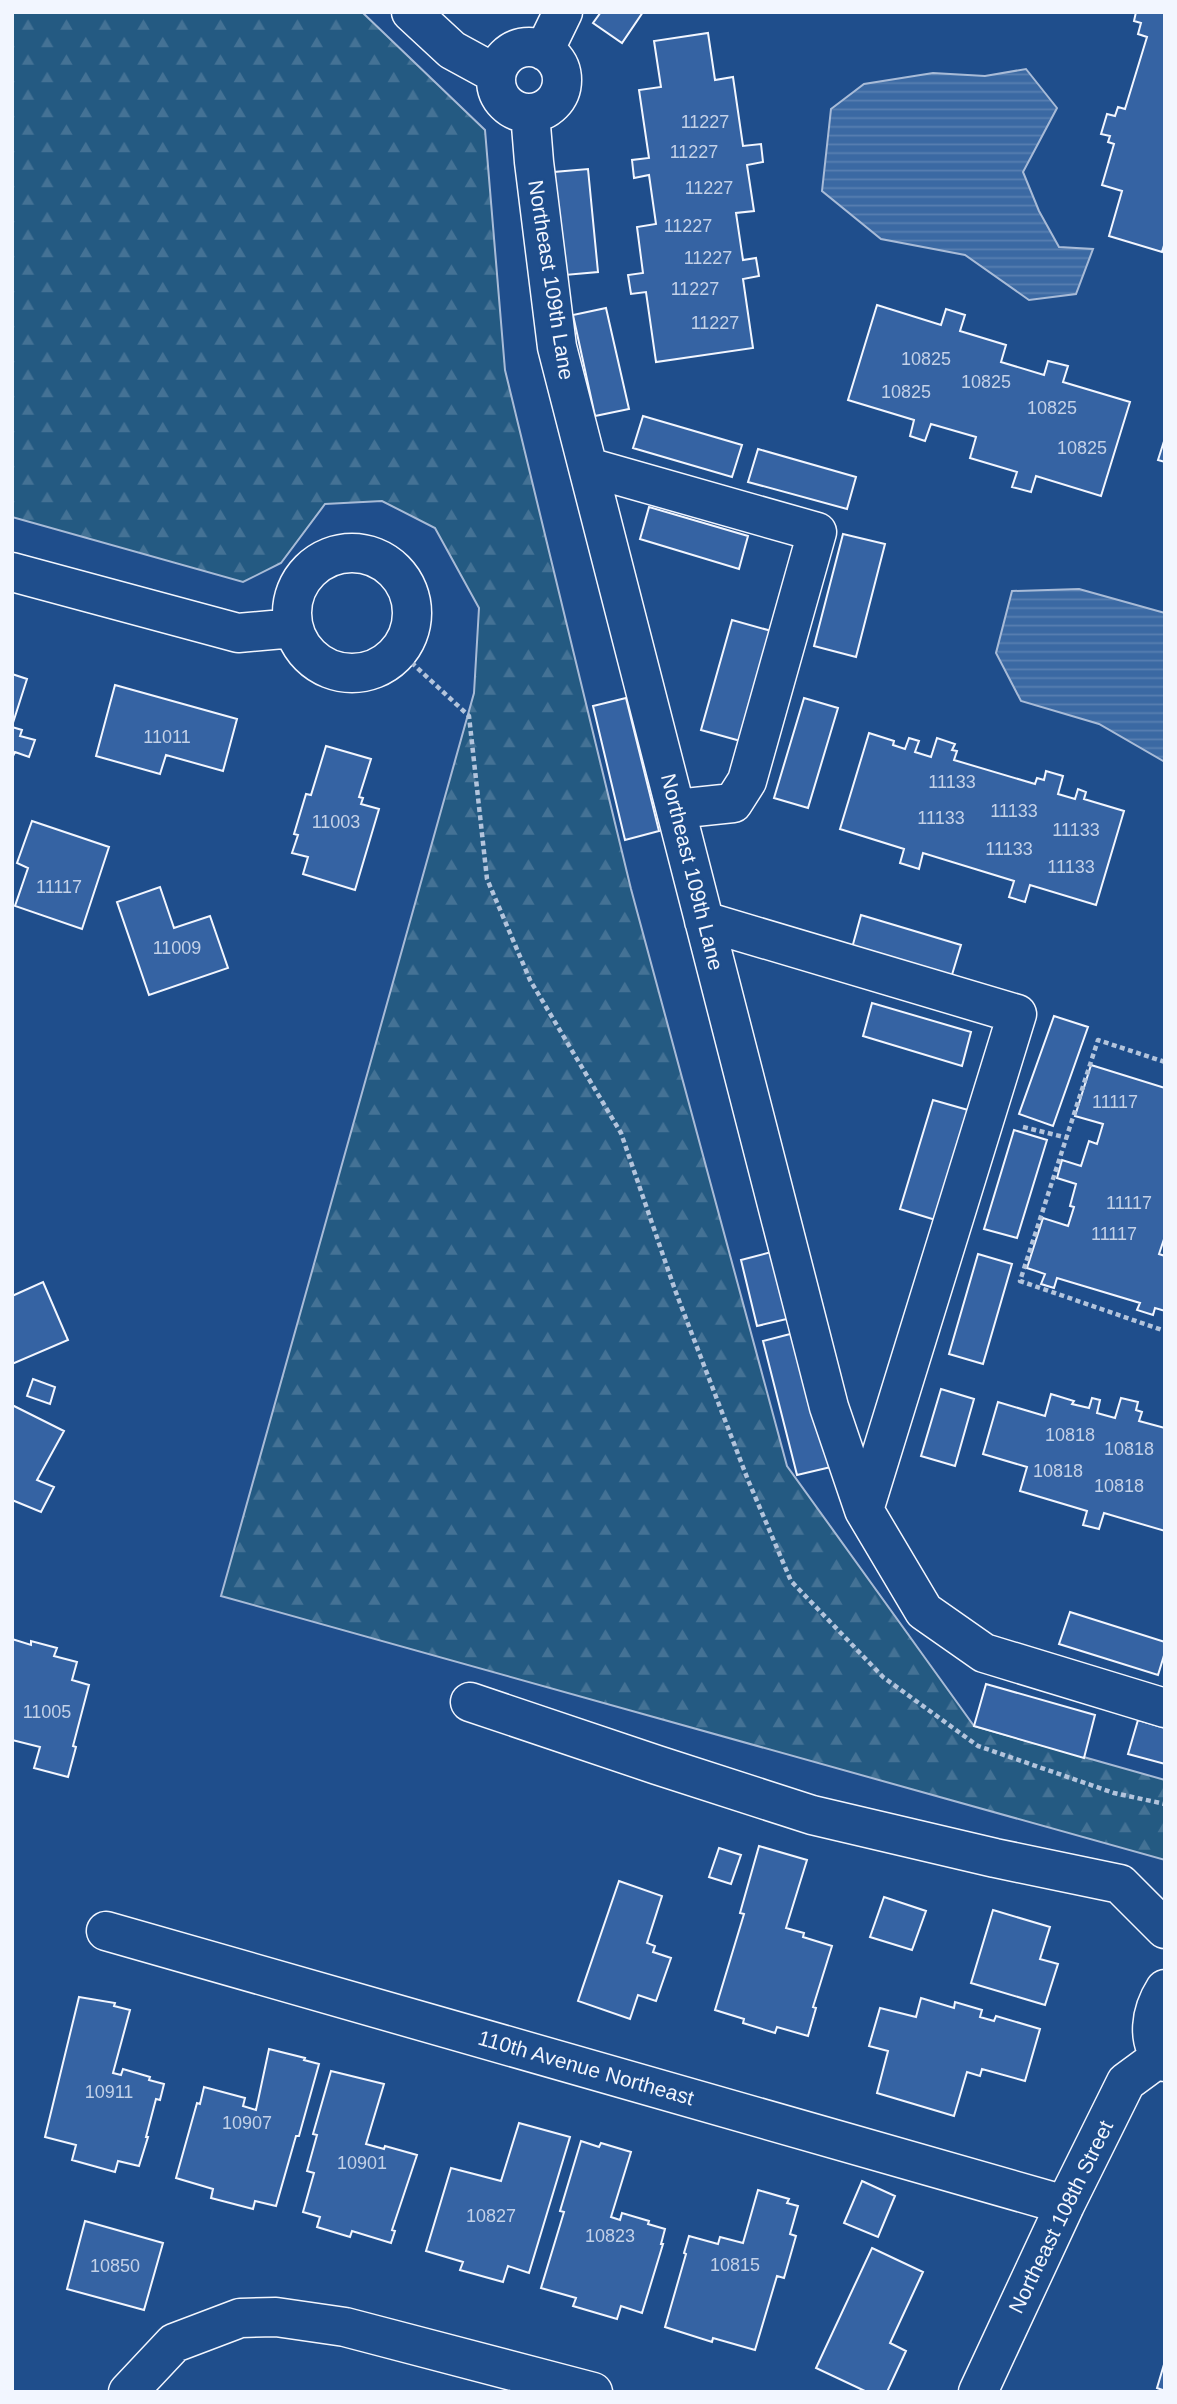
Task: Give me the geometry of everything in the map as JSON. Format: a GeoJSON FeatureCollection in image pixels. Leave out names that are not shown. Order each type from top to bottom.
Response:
{"type":"FeatureCollection","features":[{"type":"Feature","properties":{"kind":"street"},"geometry":{"type":"LineString","coordinates":[[411,12],[452,50],[496,74]]}},
{"type":"Feature","properties":{"kind":"street"},"geometry":{"type":"LineString","coordinates":[[544,51],[563,12]]}},
{"type":"Feature","properties":{"kind":"street"},"geometry":{"type":"LineString","coordinates":[[534,47],[544,51],[559,66],[561,87],[550,105],[541,111],[530,113],[511,108],[504,101],[496,84],[496,74],[506,56],[514,50],[534,47]]}},
{"type":"Feature","properties":{"kind":"street","name":"Northeast 109th Lane"},"geometry":{"type":"LineString","coordinates":[[530,113],[557,347],[829,1407],[864,1510],[924,1611],[984,1653],[1165,1708]]}},
{"type":"Feature","properties":{"kind":"street"},"geometry":{"type":"LineString","coordinates":[[587,467],[817,532],[747,781],[733,803],[676,809]]}},
{"type":"Feature","properties":{"kind":"street"},"geometry":{"type":"LineString","coordinates":[[356,553],[374,557],[391,567],[403,581],[411,598],[412,617],[408,635],[399,651],[384,664],[367,671],[348,673],[330,669],[314,660],[302,645],[294,628],[296,591],[306,575],[320,562],[338,555],[356,553]]}},
{"type":"Feature","properties":{"kind":"street"},"geometry":{"type":"LineString","coordinates":[[12,572],[238,633],[294,628]]}},
{"type":"Feature","properties":{"kind":"street"},"geometry":{"type":"LineString","coordinates":[[704,921],[1017,1014],[864,1510]]}},
{"type":"Feature","properties":{"kind":"street"},"geometry":{"type":"LineString","coordinates":[[470,1702],[812,1815],[1120,1884],[1165,1929]]}},
{"type":"Feature","properties":{"kind":"street","name":"110th Avenue Northeast"},"geometry":{"type":"LineString","coordinates":[[106,1931],[1065,2205]]}},
{"type":"Feature","properties":{"kind":"street","name":"Northeast 108th Street"},"geometry":{"type":"LineString","coordinates":[[978,2392],[1126,2082],[1163,2060],[1154,2040],[1152,2022],[1155,2004],[1165,1989]]}},
{"type":"Feature","properties":{"kind":"street"},"geometry":{"type":"LineString","coordinates":[[128,2392],[174,2343],[240,2318],[276,2317],[345,2327],[593,2392]]}},
{"type":"Feature","properties":{"kind":"path"},"geometry":{"type":"LineString","coordinates":[[399,651],[468,716],[487,879],[530,980],[621,1133],[699,1354],[748,1480],[792,1581],[883,1677],[978,1746],[1114,1793],[1165,1804]]}},
{"type":"Feature","properties":{"kind":"path"},"geometry":{"type":"LineString","coordinates":[[1165,1062],[1098,1040],[1020,1281],[1165,1331]]}},
{"type":"Feature","properties":{"kind":"green space"},"geometry":{"type":"Polygon","coordinates":[[[12,12],[362,12],[485,130],[505,370],[631,889],[787,1466],[974,1726],[1165,1780],[1165,1860],[221,1596],[474,693],[479,608],[435,528],[382,501],[325,504],[281,563],[243,582],[12,517],[12,12]]]}},
{"type":"Feature","properties":{"kind":"shaded area"},"geometry":{"type":"Polygon","coordinates":[[[1026,69],[1057,108],[1023,172],[1039,211],[1059,247],[1093,249],[1076,294],[1029,300],[965,255],[881,239],[822,191],[831,109],[864,84],[933,73],[985,76],[1026,69]]]}},
{"type":"Feature","properties":{"kind":"shaded area"},"geometry":{"type":"Polygon","coordinates":[[[1079,589],[1165,613],[1165,762],[1099,724],[1021,701],[996,653],[1012,591],[1079,589]]]}},
{"type":"Feature","properties":{"kind":"building"},"geometry":{"type":"Polygon","coordinates":[[[601,12],[643,12],[622,43],[593,23],[601,12]]]}},
{"type":"Feature","properties":{"kind":"building"},"geometry":{"type":"Polygon","coordinates":[[[1136,12],[1165,12],[1165,242],[1162,252],[1109,236],[1122,191],[1102,185],[1114,144],[1108,142],[1110,136],[1101,134],[1107,114],[1115,116],[1118,107],[1125,109],[1147,37],[1138,34],[1141,23],[1134,21],[1136,12]]]}},
{"type":"Feature","properties":{"kind":"building"},"geometry":{"type":"Polygon","coordinates":[[[708,33],[715,80],[733,77],[743,146],[761,144],[763,162],[747,165],[754,211],[736,213],[743,260],[756,258],[759,276],[743,279],[753,348],[656,362],[646,292],[631,294],[628,275],[643,273],[637,227],[656,224],[649,175],[634,178],[632,160],[649,158],[639,90],[661,87],[654,41],[708,33]]]}},
{"type":"Feature","properties":{"kind":"building"},"geometry":{"type":"Polygon","coordinates":[[[588,169],[598,272],[565,275],[554,172],[588,169]]]}},
{"type":"Feature","properties":{"kind":"building"},"geometry":{"type":"Polygon","coordinates":[[[877,305],[941,325],[946,309],[965,315],[960,331],[1006,345],[1001,362],[1044,375],[1048,361],[1068,366],[1063,382],[1130,402],[1101,496],[1036,476],[1031,492],[1012,487],[1017,472],[970,458],[976,437],[931,424],[925,441],[910,436],[914,420],[848,400],[877,305]]]}},
{"type":"Feature","properties":{"kind":"building"},"geometry":{"type":"Polygon","coordinates":[[[606,308],[629,409],[595,416],[573,315],[606,308]]]}},
{"type":"Feature","properties":{"kind":"building"},"geometry":{"type":"Polygon","coordinates":[[[643,416],[742,445],[732,477],[633,448],[643,416]]]}},
{"type":"Feature","properties":{"kind":"building"},"geometry":{"type":"Polygon","coordinates":[[[1165,438],[1165,462],[1158,460],[1165,438]]]}},
{"type":"Feature","properties":{"kind":"building"},"geometry":{"type":"Polygon","coordinates":[[[758,449],[856,477],[847,509],[748,482],[758,449]]]}},
{"type":"Feature","properties":{"kind":"building"},"geometry":{"type":"Polygon","coordinates":[[[649,507],[748,536],[739,569],[640,539],[649,507]]]}},
{"type":"Feature","properties":{"kind":"building"},"geometry":{"type":"Polygon","coordinates":[[[843,534],[885,544],[856,657],[814,646],[843,534]]]}},
{"type":"Feature","properties":{"kind":"building"},"geometry":{"type":"Polygon","coordinates":[[[732,620],[775,632],[744,742],[701,730],[732,620]]]}},
{"type":"Feature","properties":{"kind":"building"},"geometry":{"type":"Polygon","coordinates":[[[12,674],[27,679],[12,726],[12,674]]]}},
{"type":"Feature","properties":{"kind":"building"},"geometry":{"type":"Polygon","coordinates":[[[115,685],[237,719],[223,771],[166,755],[160,774],[96,756],[115,685]]]}},
{"type":"Feature","properties":{"kind":"building"},"geometry":{"type":"Polygon","coordinates":[[[626,698],[659,831],[625,840],[593,706],[626,698]]]}},
{"type":"Feature","properties":{"kind":"building"},"geometry":{"type":"Polygon","coordinates":[[[804,698],[838,708],[808,808],[774,798],[804,698]]]}},
{"type":"Feature","properties":{"kind":"building"},"geometry":{"type":"Polygon","coordinates":[[[12,727],[22,730],[20,736],[35,740],[29,757],[15,752],[12,758],[12,727]]]}},
{"type":"Feature","properties":{"kind":"building"},"geometry":{"type":"Polygon","coordinates":[[[869,733],[894,741],[893,745],[905,749],[909,738],[919,741],[915,752],[931,757],[937,738],[955,744],[952,750],[957,751],[954,760],[1035,784],[1037,778],[1044,780],[1046,771],[1063,776],[1058,794],[1075,799],[1078,789],[1086,792],[1084,799],[1124,811],[1096,905],[1030,885],[1025,902],[1009,897],[1014,881],[923,853],[919,869],[900,863],[904,849],[840,829],[869,733]]]}},
{"type":"Feature","properties":{"kind":"building"},"geometry":{"type":"Polygon","coordinates":[[[326,746],[371,759],[359,797],[363,798],[361,804],[379,809],[355,890],[303,874],[308,857],[292,853],[298,835],[294,834],[306,794],[311,795],[326,746]]]}},
{"type":"Feature","properties":{"kind":"building"},"geometry":{"type":"Polygon","coordinates":[[[32,821],[109,847],[82,929],[15,906],[28,868],[17,863],[32,821]]]}},
{"type":"Feature","properties":{"kind":"building"},"geometry":{"type":"Polygon","coordinates":[[[160,887],[174,928],[210,916],[228,968],[149,995],[117,902],[160,887]]]}},
{"type":"Feature","properties":{"kind":"building"},"geometry":{"type":"Polygon","coordinates":[[[861,915],[961,945],[951,978],[852,948],[861,915]]]}},
{"type":"Feature","properties":{"kind":"building"},"geometry":{"type":"Polygon","coordinates":[[[872,1003],[971,1032],[962,1066],[863,1036],[872,1003]]]}},
{"type":"Feature","properties":{"kind":"building"},"geometry":{"type":"Polygon","coordinates":[[[1054,1016],[1088,1027],[1053,1126],[1019,1114],[1054,1016]]]}},
{"type":"Feature","properties":{"kind":"building"},"geometry":{"type":"Polygon","coordinates":[[[1091,1065],[1165,1088],[1165,1236],[1159,1254],[1165,1256],[1165,1311],[1155,1308],[1153,1315],[1137,1310],[1140,1303],[1057,1278],[1054,1288],[1041,1284],[1045,1274],[1027,1268],[1043,1218],[1068,1226],[1074,1207],[1070,1206],[1076,1184],[1057,1178],[1062,1160],[1081,1166],[1089,1141],[1097,1144],[1103,1124],[1075,1116],[1091,1065]]]}},
{"type":"Feature","properties":{"kind":"building"},"geometry":{"type":"Polygon","coordinates":[[[933,1100],[975,1112],[942,1222],[900,1209],[933,1100]]]}},
{"type":"Feature","properties":{"kind":"building"},"geometry":{"type":"Polygon","coordinates":[[[1014,1130],[1047,1140],[1017,1238],[984,1229],[1014,1130]]]}},
{"type":"Feature","properties":{"kind":"building"},"geometry":{"type":"Polygon","coordinates":[[[775,1251],[791,1318],[757,1326],[741,1260],[775,1251]]]}},
{"type":"Feature","properties":{"kind":"building"},"geometry":{"type":"Polygon","coordinates":[[[978,1254],[1012,1264],[983,1364],[949,1354],[978,1254]]]}},
{"type":"Feature","properties":{"kind":"building"},"geometry":{"type":"Polygon","coordinates":[[[43,1282],[68,1340],[12,1364],[12,1296],[43,1282]]]}},
{"type":"Feature","properties":{"kind":"building"},"geometry":{"type":"Polygon","coordinates":[[[798,1332],[831,1467],[797,1475],[763,1341],[798,1332]]]}},
{"type":"Feature","properties":{"kind":"building"},"geometry":{"type":"Polygon","coordinates":[[[33,1379],[55,1387],[50,1404],[27,1396],[33,1379]]]}},
{"type":"Feature","properties":{"kind":"building"},"geometry":{"type":"Polygon","coordinates":[[[941,1389],[974,1399],[955,1466],[921,1456],[941,1389]]]}},
{"type":"Feature","properties":{"kind":"building"},"geometry":{"type":"Polygon","coordinates":[[[1051,1394],[1074,1401],[1072,1404],[1089,1408],[1092,1398],[1100,1400],[1097,1413],[1115,1418],[1121,1398],[1138,1402],[1136,1410],[1142,1412],[1139,1421],[1165,1428],[1165,1531],[1104,1513],[1099,1529],[1083,1525],[1087,1511],[1020,1491],[1027,1467],[983,1454],[998,1402],[1045,1416],[1051,1394]]]}},
{"type":"Feature","properties":{"kind":"building"},"geometry":{"type":"Polygon","coordinates":[[[12,1405],[64,1431],[37,1480],[54,1487],[41,1512],[12,1500],[12,1405]]]}},
{"type":"Feature","properties":{"kind":"building"},"geometry":{"type":"Polygon","coordinates":[[[1070,1612],[1165,1642],[1158,1675],[1059,1644],[1070,1612]]]}},
{"type":"Feature","properties":{"kind":"building"},"geometry":{"type":"Polygon","coordinates":[[[12,1639],[31,1645],[31,1641],[57,1648],[54,1656],[77,1662],[72,1680],[89,1685],[68,1777],[34,1768],[40,1747],[12,1740],[12,1639]]]}},
{"type":"Feature","properties":{"kind":"building"},"geometry":{"type":"Polygon","coordinates":[[[986,1684],[1095,1715],[1084,1758],[974,1726],[986,1684]]]}},
{"type":"Feature","properties":{"kind":"building"},"geometry":{"type":"Polygon","coordinates":[[[1138,1720],[1165,1728],[1165,1764],[1128,1754],[1138,1720]]]}},
{"type":"Feature","properties":{"kind":"building"},"geometry":{"type":"Polygon","coordinates":[[[759,1846],[807,1860],[786,1928],[804,1933],[803,1937],[832,1946],[813,2007],[816,2008],[808,2036],[777,2027],[775,2033],[743,2023],[744,2019],[715,2010],[744,1914],[740,1913],[759,1846]]]}},
{"type":"Feature","properties":{"kind":"building"},"geometry":{"type":"Polygon","coordinates":[[[719,1848],[741,1855],[731,1884],[709,1877],[719,1848]]]}},
{"type":"Feature","properties":{"kind":"building"},"geometry":{"type":"Polygon","coordinates":[[[619,1881],[662,1896],[647,1943],[655,1946],[653,1952],[671,1958],[656,2001],[638,1995],[630,2019],[578,2001],[619,1881]]]}},
{"type":"Feature","properties":{"kind":"building"},"geometry":{"type":"Polygon","coordinates":[[[884,1897],[926,1911],[912,1950],[870,1937],[884,1897]]]}},
{"type":"Feature","properties":{"kind":"building"},"geometry":{"type":"Polygon","coordinates":[[[993,1910],[1050,1927],[1040,1959],[1058,1964],[1045,2005],[971,1983],[993,1910]]]}},
{"type":"Feature","properties":{"kind":"building"},"geometry":{"type":"Polygon","coordinates":[[[79,1997],[115,2003],[114,2006],[130,2010],[113,2073],[121,2075],[123,2069],[164,2084],[160,2100],[156,2099],[139,2166],[118,2161],[115,2172],[72,2160],[76,2145],[45,2137],[79,1997]]]}},
{"type":"Feature","properties":{"kind":"building"},"geometry":{"type":"Polygon","coordinates":[[[921,1998],[954,2008],[955,2002],[982,2010],[980,2017],[994,2021],[996,2016],[1040,2029],[1025,2081],[982,2069],[980,2076],[967,2072],[954,2116],[877,2093],[888,2051],[869,2046],[880,2008],[916,2017],[921,1998]]]}},
{"type":"Feature","properties":{"kind":"building"},"geometry":{"type":"Polygon","coordinates":[[[269,2049],[319,2064],[276,2206],[255,2201],[253,2209],[211,2198],[213,2189],[176,2178],[204,2087],[245,2098],[243,2106],[256,2110],[269,2049]]]}},
{"type":"Feature","properties":{"kind":"building"},"geometry":{"type":"Polygon","coordinates":[[[331,2071],[384,2084],[366,2144],[417,2155],[392,2230],[395,2231],[391,2243],[352,2231],[350,2237],[317,2227],[320,2217],[303,2212],[314,2173],[307,2171],[317,2135],[313,2134],[331,2071]]]}},
{"type":"Feature","properties":{"kind":"building"},"geometry":{"type":"Polygon","coordinates":[[[519,2123],[570,2137],[529,2273],[508,2266],[503,2282],[460,2270],[463,2262],[426,2251],[451,2168],[501,2181],[519,2123]]]}},
{"type":"Feature","properties":{"kind":"building"},"geometry":{"type":"Polygon","coordinates":[[[581,2141],[599,2147],[601,2143],[631,2152],[611,2217],[620,2220],[622,2213],[665,2229],[642,2313],[621,2306],[617,2319],[573,2306],[576,2298],[541,2288],[564,2212],[560,2211],[581,2141]]]}},
{"type":"Feature","properties":{"kind":"building"},"geometry":{"type":"Polygon","coordinates":[[[862,2181],[895,2196],[878,2237],[844,2223],[862,2181]]]}},
{"type":"Feature","properties":{"kind":"building"},"geometry":{"type":"Polygon","coordinates":[[[758,2190],[789,2199],[787,2203],[798,2206],[790,2234],[796,2236],[784,2278],[777,2276],[755,2350],[713,2338],[712,2342],[665,2327],[689,2236],[718,2244],[720,2237],[743,2243],[758,2190]]]}},
{"type":"Feature","properties":{"kind":"building"},"geometry":{"type":"Polygon","coordinates":[[[85,2221],[163,2243],[144,2310],[67,2289],[85,2221]]]}},
{"type":"Feature","properties":{"kind":"building"},"geometry":{"type":"Polygon","coordinates":[[[872,2248],[923,2272],[890,2343],[906,2351],[887,2392],[867,2392],[816,2368],[872,2248]]]}},
{"type":"Feature","properties":{"kind":"building"},"geometry":{"type":"Polygon","coordinates":[[[1165,2361],[1165,2392],[1162,2392],[1163,2390],[1157,2388],[1165,2361]]]}}]}
